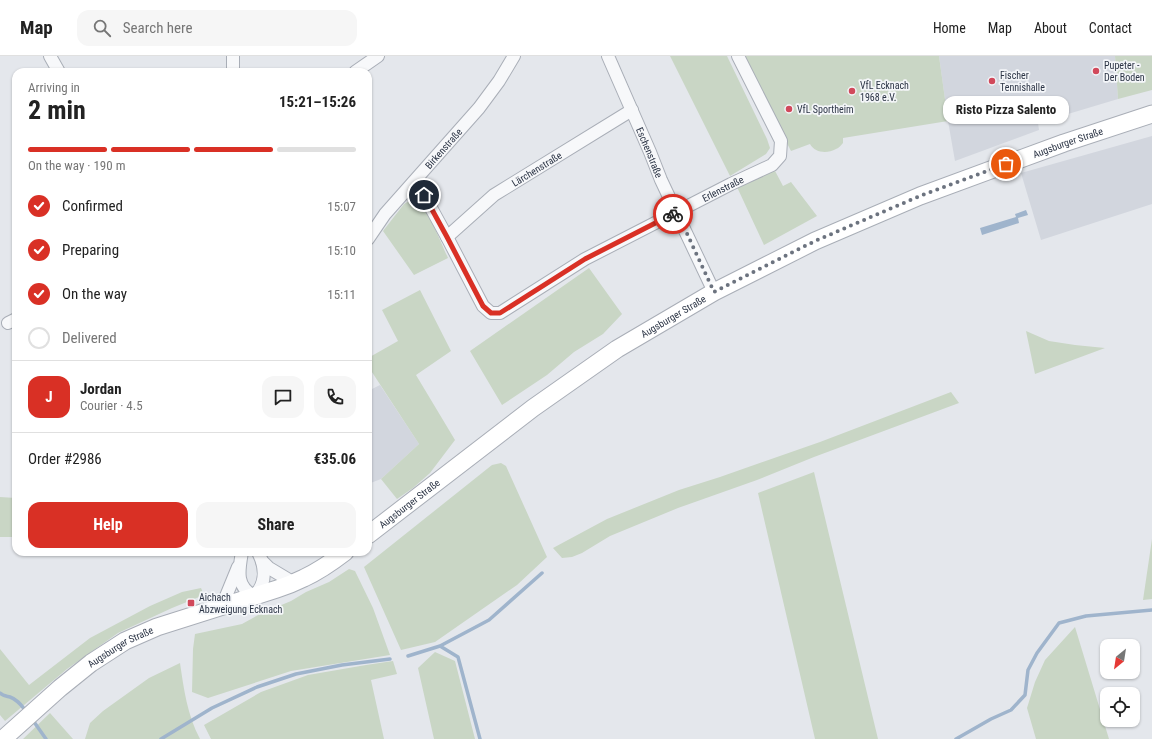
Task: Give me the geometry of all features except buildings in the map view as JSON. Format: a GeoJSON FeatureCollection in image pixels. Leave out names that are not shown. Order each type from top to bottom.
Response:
{"type":"FeatureCollection","features":[{"type":"Feature","properties":{"kind":"main road","name":"Augsburger Straße"},"geometry":{"type":"LineString","coordinates":[[372,532],[533,408],[610,353],[714,292],[815,241],[920,196],[1064,143],[1152,114]]}},
{"type":"Feature","properties":{"kind":"main road","name":"Augsburger Straße"},"geometry":{"type":"LineString","coordinates":[[7,735],[43,702],[91,663],[125,641],[157,627],[294,583],[329,564],[340,556]]}},
{"type":"Feature","properties":{"kind":"street"},"geometry":{"type":"LineString","coordinates":[[50,56],[56,68]]}},
{"type":"Feature","properties":{"kind":"street"},"geometry":{"type":"LineString","coordinates":[[233,56],[233,68]]}},
{"type":"Feature","properties":{"kind":"street"},"geometry":{"type":"LineString","coordinates":[[361,68],[378,56]]}},
{"type":"Feature","properties":{"kind":"street","name":"Birkenstraße"},"geometry":{"type":"LineString","coordinates":[[372,233],[385,214],[479,108],[499,81],[514,56]]}},
{"type":"Feature","properties":{"kind":"street","name":"Eschenstraße"},"geometry":{"type":"LineString","coordinates":[[608,56],[661,180],[714,292]]}},
{"type":"Feature","properties":{"kind":"street","name":"Erlenstraße"},"geometry":{"type":"LineString","coordinates":[[413,183],[424,195],[483,306],[491,313],[500,313],[585,259],[731,184],[772,165],[780,156],[781,141],[738,56]]}},
{"type":"Feature","properties":{"kind":"street","name":"Lärchenstraße"},"geometry":{"type":"LineString","coordinates":[[447,237],[494,196],[632,110]]}},
{"type":"Feature","properties":{"kind":"street"},"geometry":{"type":"LineString","coordinates":[[260,556],[269,568],[294,583]]}},
{"type":"Feature","properties":{"kind":"street"},"geometry":{"type":"LineString","coordinates":[[241,557],[240,579],[242,587],[254,596],[260,590],[263,582],[264,572],[260,556]]}},
{"type":"Feature","properties":{"kind":"street"},"geometry":{"type":"LineString","coordinates":[[222,606],[241,557]]}},
{"type":"Feature","properties":{"kind":"shaded area"},"geometry":{"type":"Polygon","coordinates":[[[939,56],[1115,56],[1118,99],[1038,123],[1039,130],[955,161],[939,56]]]}},
{"type":"Feature","properties":{"kind":"shaded area"},"geometry":{"type":"Polygon","coordinates":[[[1152,136],[1152,204],[1041,240],[1021,173],[1152,136]]]}},
{"type":"Feature","properties":{"kind":"shaded area"},"geometry":{"type":"Polygon","coordinates":[[[380,385],[419,444],[381,479],[372,482],[372,389],[380,385]]]}},
{"type":"Feature","properties":{"kind":"green space"},"geometry":{"type":"Polygon","coordinates":[[[670,56],[727,56],[767,139],[770,148],[766,154],[730,176],[670,56]]]}},
{"type":"Feature","properties":{"kind":"green space","name":"VfL Ecknach 1968 e.V."},"geometry":{"type":"Polygon","coordinates":[[[742,56],[939,56],[948,121],[843,138],[843,143],[837,149],[829,152],[818,151],[810,144],[791,151],[742,56]]]}},
{"type":"Feature","properties":{"kind":"green space"},"geometry":{"type":"Polygon","coordinates":[[[1115,56],[1152,56],[1152,90],[1118,99],[1115,56]]]}},
{"type":"Feature","properties":{"kind":"green space"},"geometry":{"type":"Polygon","coordinates":[[[774,169],[783,186],[791,182],[817,216],[764,245],[737,187],[774,169]]]}},
{"type":"Feature","properties":{"kind":"green space"},"geometry":{"type":"Polygon","coordinates":[[[409,201],[419,203],[424,209],[432,222],[448,258],[414,275],[383,231],[404,204],[409,201]]]}},
{"type":"Feature","properties":{"kind":"green space"},"geometry":{"type":"Polygon","coordinates":[[[589,268],[622,314],[603,334],[574,352],[547,375],[502,405],[470,351],[589,268]]]}},
{"type":"Feature","properties":{"kind":"green space"},"geometry":{"type":"Polygon","coordinates":[[[420,290],[451,351],[416,375],[455,440],[430,473],[413,488],[397,499],[381,479],[419,444],[372,372],[372,356],[398,341],[382,310],[420,290]]]}},
{"type":"Feature","properties":{"kind":"green space"},"geometry":{"type":"Polygon","coordinates":[[[1026,331],[1049,341],[1105,348],[1035,374],[1026,331]]]}},
{"type":"Feature","properties":{"kind":"green space"},"geometry":{"type":"Polygon","coordinates":[[[951,392],[959,403],[757,480],[678,508],[610,536],[582,553],[572,557],[562,558],[553,548],[607,519],[679,490],[820,442],[951,392]]]}},
{"type":"Feature","properties":{"kind":"green space"},"geometry":{"type":"Polygon","coordinates":[[[501,463],[506,466],[547,557],[517,585],[435,642],[401,650],[364,567],[492,465],[501,463]]]}},
{"type":"Feature","properties":{"kind":"green space"},"geometry":{"type":"Polygon","coordinates":[[[814,472],[878,739],[815,739],[758,493],[814,472]]]}},
{"type":"Feature","properties":{"kind":"green space"},"geometry":{"type":"Polygon","coordinates":[[[0,497],[12,498],[12,537],[0,537],[0,497]]]}},
{"type":"Feature","properties":{"kind":"green space"},"geometry":{"type":"Polygon","coordinates":[[[1152,539],[1152,599],[1143,600],[1152,539]]]}},
{"type":"Feature","properties":{"kind":"green space"},"geometry":{"type":"Polygon","coordinates":[[[349,569],[355,571],[373,608],[390,655],[291,671],[208,698],[192,692],[193,649],[195,634],[242,624],[329,582],[349,569]]]}},
{"type":"Feature","properties":{"kind":"green space"},"geometry":{"type":"Polygon","coordinates":[[[201,588],[204,595],[118,633],[67,669],[5,721],[0,715],[0,649],[29,685],[90,638],[150,606],[182,592],[201,588]]]}},
{"type":"Feature","properties":{"kind":"green space"},"geometry":{"type":"Polygon","coordinates":[[[1075,627],[1100,709],[1100,727],[1105,727],[1109,739],[1036,739],[1027,708],[1035,682],[1045,660],[1075,627]]]}},
{"type":"Feature","properties":{"kind":"green space"},"geometry":{"type":"Polygon","coordinates":[[[435,652],[455,661],[475,739],[434,739],[418,668],[435,652]]]}},
{"type":"Feature","properties":{"kind":"green space"},"geometry":{"type":"Polygon","coordinates":[[[393,661],[397,674],[371,680],[384,739],[211,739],[204,725],[261,692],[308,675],[393,661]]]}},
{"type":"Feature","properties":{"kind":"green space"},"geometry":{"type":"Polygon","coordinates":[[[180,663],[189,711],[200,739],[85,739],[90,723],[103,711],[149,678],[180,663]]]}},
{"type":"Feature","properties":{"kind":"green space"},"geometry":{"type":"Polygon","coordinates":[[[50,713],[73,739],[23,739],[50,713]]]}},
{"type":"Feature","properties":{"kind":"water"},"geometry":{"type":"Polygon","coordinates":[[[1026,210],[1028,215],[1018,218],[1019,223],[982,235],[980,228],[1016,217],[1015,214],[1026,210]]]}},
{"type":"Feature","properties":{"kind":"waterway"},"geometry":{"type":"LineString","coordinates":[[408,656],[440,646],[489,620],[542,573]]}},
{"type":"Feature","properties":{"kind":"waterway"},"geometry":{"type":"LineString","coordinates":[[956,739],[991,719],[1011,710],[1025,695],[1028,670],[1037,653],[1059,623],[1086,616],[1152,610]]}},
{"type":"Feature","properties":{"kind":"waterway"},"geometry":{"type":"LineString","coordinates":[[440,646],[458,657],[480,739]]}},
{"type":"Feature","properties":{"kind":"waterway"},"geometry":{"type":"LineString","coordinates":[[161,739],[212,708],[257,687],[296,674],[342,665],[390,659]]}},
{"type":"Feature","properties":{"kind":"waterway"},"geometry":{"type":"LineString","coordinates":[[0,693],[15,700],[26,711]]}},
{"type":"Feature","properties":{"kind":"waterway"},"geometry":{"type":"LineString","coordinates":[[32,719],[46,739]]}},
{"type":"Feature","properties":{"kind":"way so far"},"geometry":{"type":"LineString","coordinates":[[673,214],[677,212],[714,292],[815,241],[920,196],[1006,164]]}},
{"type":"Feature","properties":{"kind":"place","name":"Pupeter - Der Boden"},"geometry":{"type":"Point","coordinates":[1096,71]}},
{"type":"Feature","properties":{"kind":"place","name":"Fischer Tennishalle"},"geometry":{"type":"Point","coordinates":[992,81]}},
{"type":"Feature","properties":{"kind":"place","name":"VfL Ecknach 1968 e.V."},"geometry":{"type":"Point","coordinates":[852,91]}},
{"type":"Feature","properties":{"kind":"place","name":"VfL Sportheim"},"geometry":{"type":"Point","coordinates":[789,109]}},
{"type":"Feature","properties":{"kind":"place","name":"Risto Pizza Salento"},"geometry":{"type":"Point","coordinates":[1006,164]}},
{"type":"Feature","properties":{"kind":"place","name":"Aichach Abzweigung Ecknach"},"geometry":{"type":"Point","coordinates":[191,603]}},
{"type":"Feature","properties":{"kind":"route"},"geometry":{"type":"LineString","coordinates":[[424,195],[483,306],[491,313],[500,313],[585,259],[673,214]]}}]}
